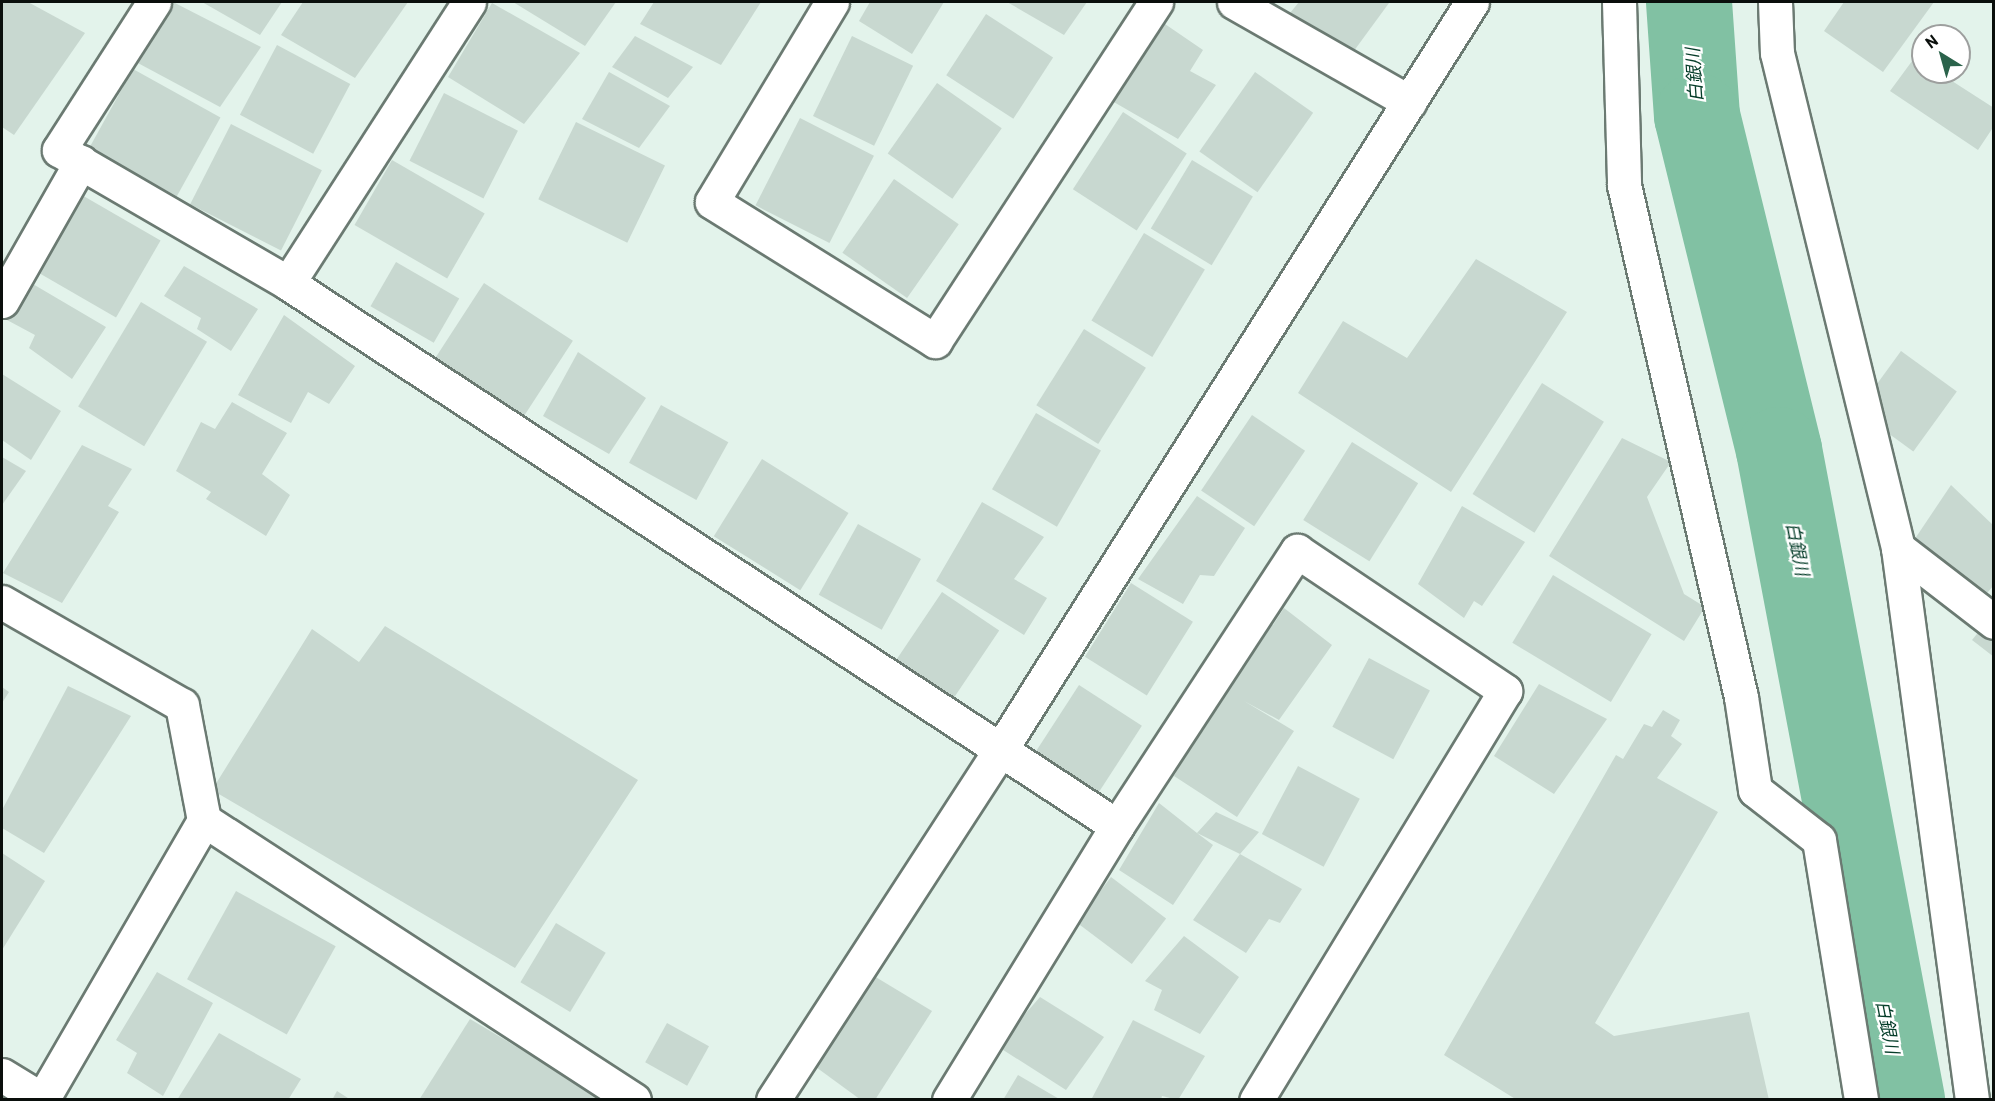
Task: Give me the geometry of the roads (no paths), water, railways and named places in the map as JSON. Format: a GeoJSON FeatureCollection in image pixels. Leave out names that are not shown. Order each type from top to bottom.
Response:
{"type":"FeatureCollection","features":[{"type":"Feature","properties":{"kind":"street"},"geometry":{"type":"LineString","coordinates":[[154,2],[59,150],[288,283],[1117,826]]}},
{"type":"Feature","properties":{"kind":"street"},"geometry":{"type":"LineString","coordinates":[[288,283],[470,2]]}},
{"type":"Feature","properties":{"kind":"street"},"geometry":{"type":"LineString","coordinates":[[832,2],[712,202],[935,341],[1156,2]]}},
{"type":"Feature","properties":{"kind":"street"},"geometry":{"type":"LineString","coordinates":[[1234,2],[1409,102]]}},
{"type":"Feature","properties":{"kind":"street"},"geometry":{"type":"LineString","coordinates":[[773,1100],[1001,749],[1472,2]]}},
{"type":"Feature","properties":{"kind":"street"},"geometry":{"type":"LineString","coordinates":[[1619,2],[1624,185],[1741,697],[1755,790],[1819,840],[1861,1100]]}},
{"type":"Feature","properties":{"kind":"street"},"geometry":{"type":"LineString","coordinates":[[1775,2],[1777,54],[1899,548],[1972,1100]]}},
{"type":"Feature","properties":{"kind":"street"},"geometry":{"type":"LineString","coordinates":[[2,301],[81,162]]}},
{"type":"Feature","properties":{"kind":"street"},"geometry":{"type":"LineString","coordinates":[[1899,548],[1994,622]]}},
{"type":"Feature","properties":{"kind":"street"},"geometry":{"type":"LineString","coordinates":[[949,1100],[1117,826],[1297,551],[1505,691],[1256,1100]]}},
{"type":"Feature","properties":{"kind":"street"},"geometry":{"type":"LineString","coordinates":[[2,602],[182,705],[204,820],[42,1099],[2,1075]]}},
{"type":"Feature","properties":{"kind":"street"},"geometry":{"type":"LineString","coordinates":[[204,820],[634,1100]]}},
{"type":"Feature","properties":{"kind":"waterway","name":"白銀川"},"geometry":{"type":"LineString","coordinates":[[1689,2],[1697,116],[1779,450],[1902,1100]]}}]}
